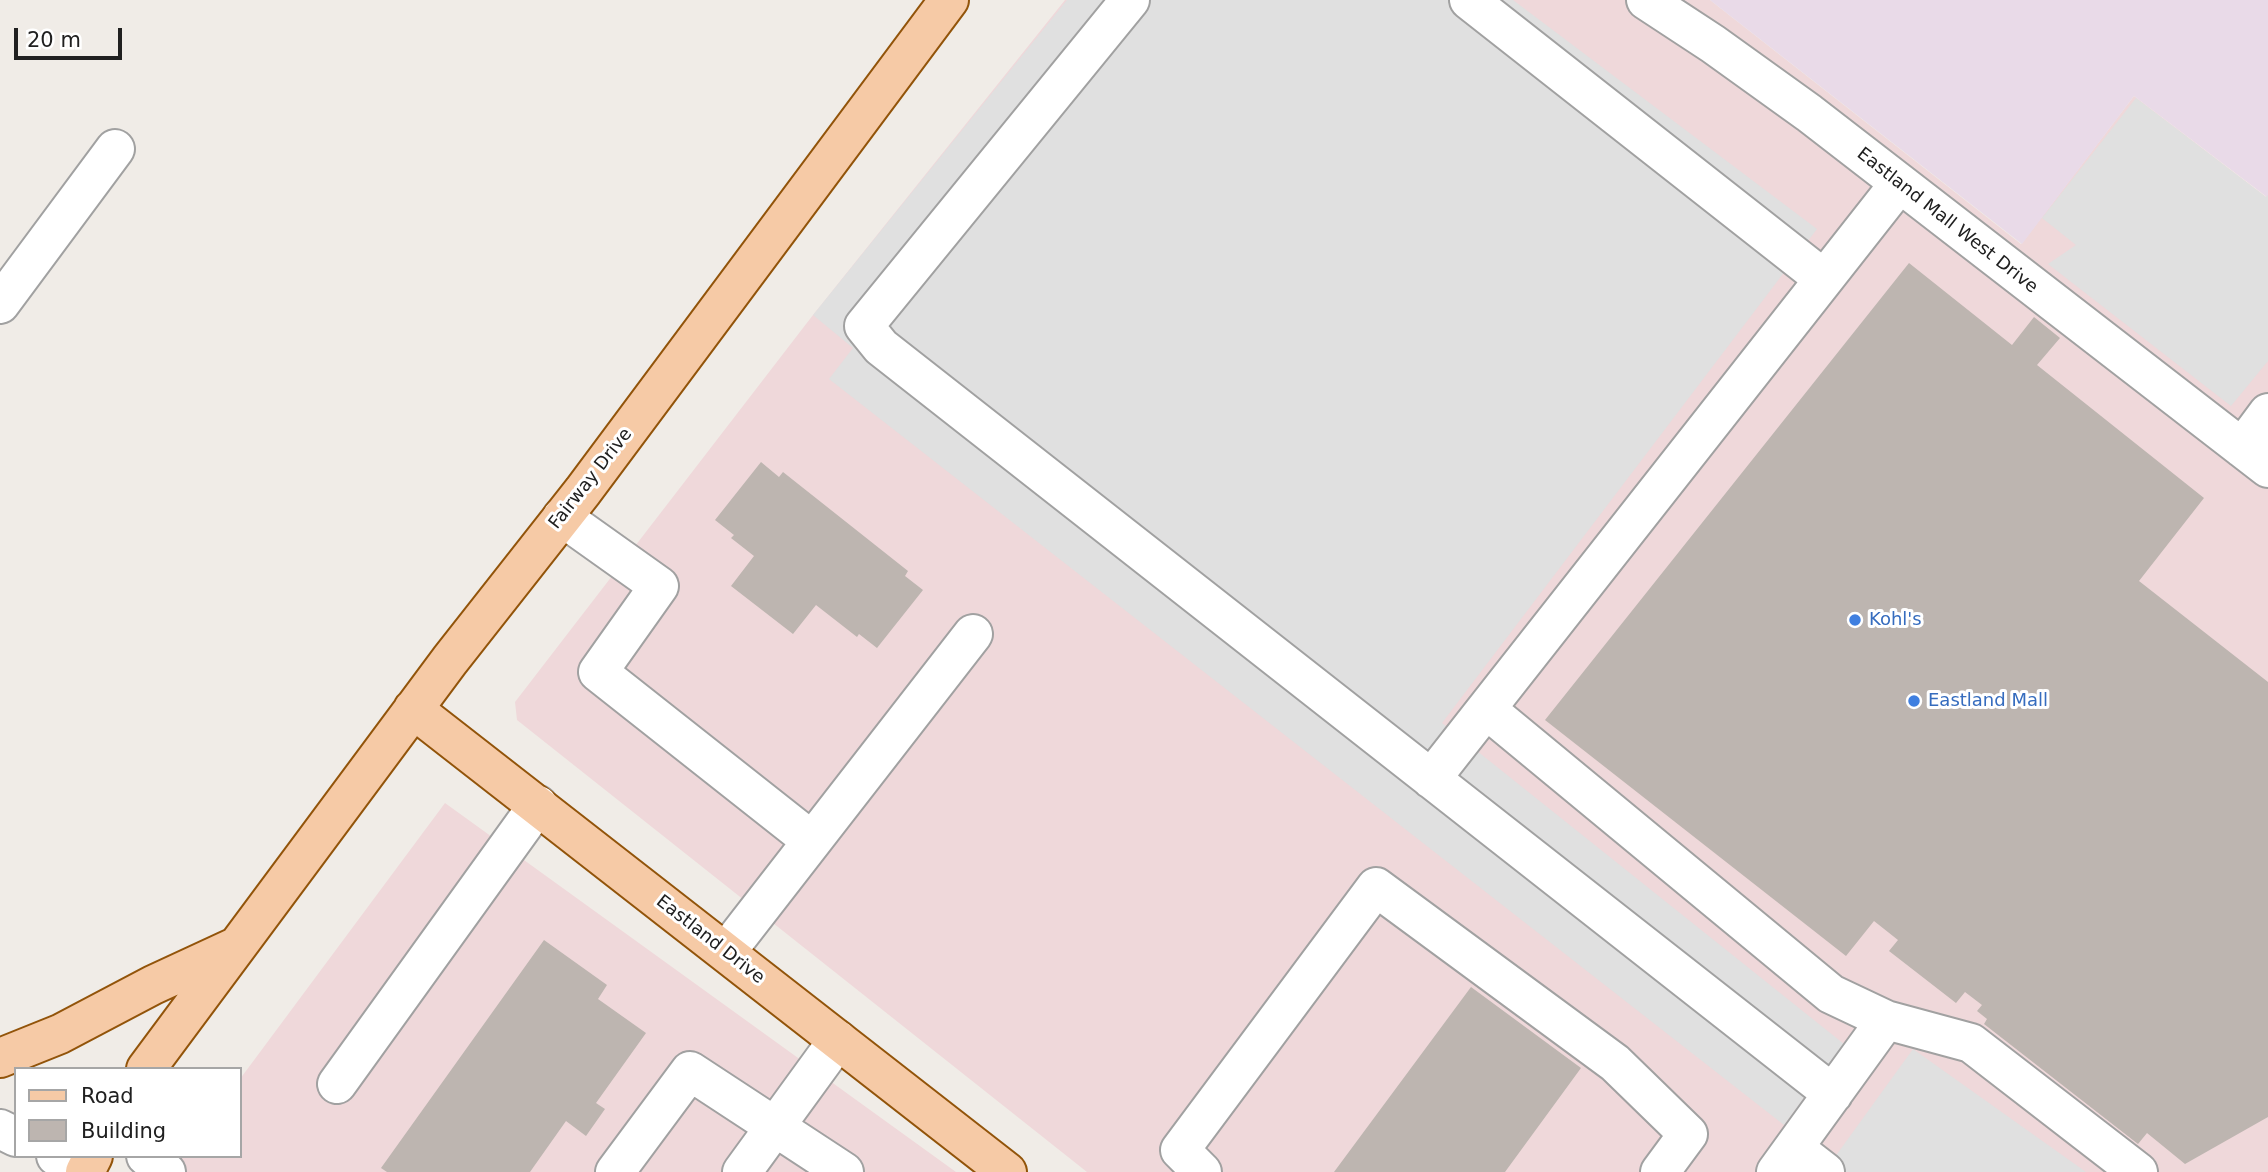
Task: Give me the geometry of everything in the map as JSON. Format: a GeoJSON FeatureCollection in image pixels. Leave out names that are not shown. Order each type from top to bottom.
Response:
{"type":"FeatureCollection","features":[{"type":"Feature","properties":{"kind":"main road","name":"Fairway Drive"},"geometry":{"type":"LineString","coordinates":[[147,1067],[481,618],[562,517],[948,4]]}},
{"type":"Feature","properties":{"kind":"main road","name":"Eastland Drive"},"geometry":{"type":"LineString","coordinates":[[413,709],[1007,1172]]}},
{"type":"Feature","properties":{"kind":"main road"},"geometry":{"type":"LineString","coordinates":[[0,1058],[60,1034],[153,985],[238,946]]}},
{"type":"Feature","properties":{"kind":"street"},"geometry":{"type":"LineString","coordinates":[[1130,0],[864,326],[881,346],[1833,1094]]}},
{"type":"Feature","properties":{"kind":"street"},"geometry":{"type":"LineString","coordinates":[[1469,0],[1824,279]]}},
{"type":"Feature","properties":{"kind":"street","name":"Eastland Mall West Drive"},"geometry":{"type":"LineString","coordinates":[[1646,0],[1809,113],[2255,458]]}},
{"type":"Feature","properties":{"kind":"street"},"geometry":{"type":"LineString","coordinates":[[0,304],[115,149]]}},
{"type":"Feature","properties":{"kind":"street"},"geometry":{"type":"LineString","coordinates":[[1431,779],[1899,184]]}},
{"type":"Feature","properties":{"kind":"street"},"geometry":{"type":"LineString","coordinates":[[2255,458],[2268,413]]}},
{"type":"Feature","properties":{"kind":"street"},"geometry":{"type":"LineString","coordinates":[[562,517],[659,586],[598,673],[812,841]]}},
{"type":"Feature","properties":{"kind":"street"},"geometry":{"type":"LineString","coordinates":[[726,952],[973,634]]}},
{"type":"Feature","properties":{"kind":"street"},"geometry":{"type":"LineString","coordinates":[[1486,709],[1831,994],[1886,1020],[1971,1043],[2138,1172]]}},
{"type":"Feature","properties":{"kind":"street"},"geometry":{"type":"LineString","coordinates":[[337,1084],[538,805]]}},
{"type":"Feature","properties":{"kind":"street"},"geometry":{"type":"LineString","coordinates":[[1202,1172],[1180,1150],[1376,887],[1615,1063],[1688,1134],[1660,1172]]}},
{"type":"Feature","properties":{"kind":"street"},"geometry":{"type":"LineString","coordinates":[[1825,1172],[1785,1160],[1886,1020]]}},
{"type":"Feature","properties":{"kind":"street"},"geometry":{"type":"LineString","coordinates":[[742,1172],[838,1040]]}},
{"type":"Feature","properties":{"kind":"street"},"geometry":{"type":"LineString","coordinates":[[615,1172],[690,1071],[844,1172]]}},
{"type":"Feature","properties":{"kind":"street"},"geometry":{"type":"LineString","coordinates":[[148,1158],[166,1172]]}},
{"type":"Feature","properties":{"kind":"shaded area"},"geometry":{"type":"Polygon","coordinates":[[[1065,0],[1710,0],[2021,244],[2134,96],[2266,197],[2268,195],[2268,1172],[1087,1172],[517,720],[515,702],[813,315],[1065,0]]]}},
{"type":"Feature","properties":{"kind":"shaded area"},"geometry":{"type":"Polygon","coordinates":[[[1067,0],[1513,0],[1817,229],[1442,723],[1844,1044],[1784,1125],[829,379],[853,348],[813,315],[1067,0]]]}},
{"type":"Feature","properties":{"kind":"shaded area"},"geometry":{"type":"Polygon","coordinates":[[[1710,0],[2268,0],[2268,195],[2267,197],[2134,96],[2022,244],[1710,0]]]}},
{"type":"Feature","properties":{"kind":"shaded area"},"geometry":{"type":"Polygon","coordinates":[[[2136,98],[2266,197],[2268,195],[2268,361],[2231,406],[2048,264],[2076,245],[2042,218],[2136,98]]]}},
{"type":"Feature","properties":{"kind":"shaded area"},"geometry":{"type":"Polygon","coordinates":[[[445,803],[956,1172],[170,1172],[180,1158],[242,1158],[242,1076],[445,803]]]}},
{"type":"Feature","properties":{"kind":"shaded area"},"geometry":{"type":"Polygon","coordinates":[[[1913,1049],[2086,1172],[1824,1172],[1913,1049]]]}},
{"type":"Feature","properties":{"kind":"building","name":"Eastland Mall"},"geometry":{"type":"Polygon","coordinates":[[[1909,263],[2012,345],[2034,317],[2060,338],[2037,365],[2204,498],[2139,581],[2268,682],[2268,1117],[2185,1164],[2147,1133],[2138,1144],[1984,1024],[1987,1019],[1977,1011],[1982,1005],[1965,992],[1956,1003],[1889,951],[1898,940],[1874,921],[1846,956],[1545,720],[1909,263]]]}},
{"type":"Feature","properties":{"kind":"building"},"geometry":{"type":"Polygon","coordinates":[[[761,462],[779,477],[783,472],[908,571],[905,576],[923,590],[877,648],[859,634],[857,637],[816,605],[793,634],[731,586],[754,556],[731,538],[734,535],[715,520],[761,462]]]}},
{"type":"Feature","properties":{"kind":"building"},"geometry":{"type":"Polygon","coordinates":[[[544,940],[607,985],[598,999],[646,1033],[596,1103],[605,1109],[586,1136],[566,1121],[530,1172],[387,1172],[381,1168],[544,940]]]}},
{"type":"Feature","properties":{"kind":"building"},"geometry":{"type":"Polygon","coordinates":[[[1471,987],[1581,1068],[1505,1172],[1334,1172],[1471,987]]]}},
{"type":"Feature","properties":{"kind":"place","name":"Kohl's"},"geometry":{"type":"Point","coordinates":[1855,620]}},
{"type":"Feature","properties":{"kind":"place","name":"Eastland Mall"},"geometry":{"type":"Point","coordinates":[1914,701]}}]}
